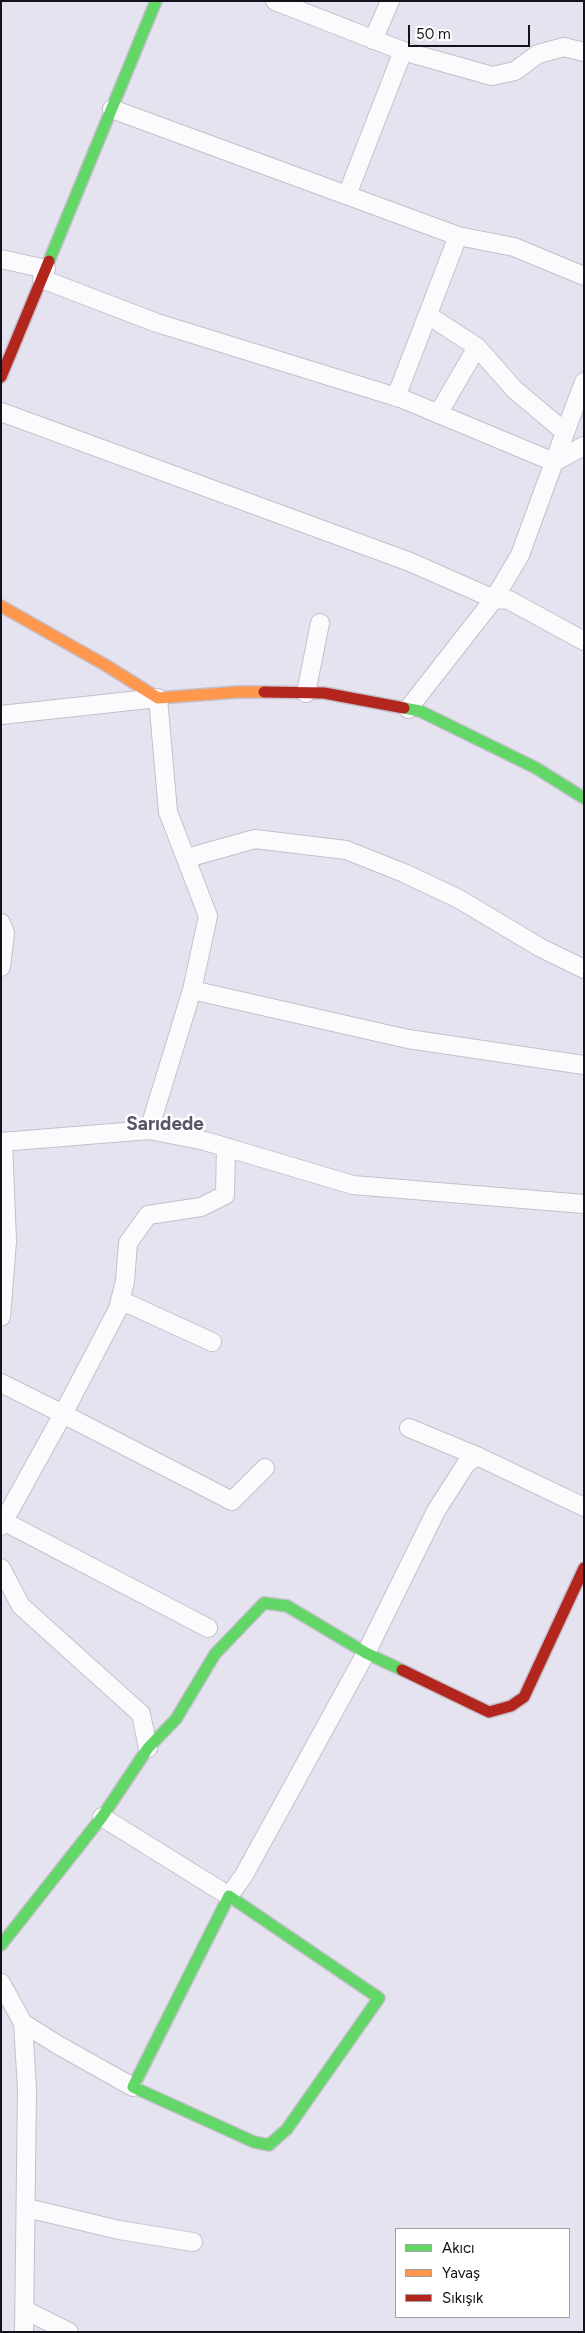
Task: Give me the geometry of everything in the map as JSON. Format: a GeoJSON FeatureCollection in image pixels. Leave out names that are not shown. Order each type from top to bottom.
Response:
{"type":"FeatureCollection","features":[{"type":"Feature","properties":{"kind":"street"},"geometry":{"type":"LineString","coordinates":[[1,377],[156,1]]}},
{"type":"Feature","properties":{"kind":"street"},"geometry":{"type":"LineString","coordinates":[[275,1],[403,51],[492,76],[515,72],[538,54],[564,47],[584,52]]}},
{"type":"Feature","properties":{"kind":"street"},"geometry":{"type":"LineString","coordinates":[[373,40],[390,1]]}},
{"type":"Feature","properties":{"kind":"street"},"geometry":{"type":"LineString","coordinates":[[347,196],[403,51]]}},
{"type":"Feature","properties":{"kind":"street"},"geometry":{"type":"LineString","coordinates":[[112,109],[458,236],[514,247],[584,276]]}},
{"type":"Feature","properties":{"kind":"street"},"geometry":{"type":"LineString","coordinates":[[396,397],[458,236]]}},
{"type":"Feature","properties":{"kind":"street"},"geometry":{"type":"LineString","coordinates":[[1,259],[44,274],[157,323],[396,397],[554,462]]}},
{"type":"Feature","properties":{"kind":"street"},"geometry":{"type":"LineString","coordinates":[[428,315],[477,347],[515,390],[565,432]]}},
{"type":"Feature","properties":{"kind":"street"},"geometry":{"type":"LineString","coordinates":[[438,414],[477,347]]}},
{"type":"Feature","properties":{"kind":"street"},"geometry":{"type":"LineString","coordinates":[[408,709],[494,599],[520,555],[584,382]]}},
{"type":"Feature","properties":{"kind":"street"},"geometry":{"type":"LineString","coordinates":[[1,412],[410,562],[494,599],[509,600],[584,641]]}},
{"type":"Feature","properties":{"kind":"street"},"geometry":{"type":"LineString","coordinates":[[554,462],[584,446]]}},
{"type":"Feature","properties":{"kind":"street"},"geometry":{"type":"LineString","coordinates":[[1,606],[107,666],[158,698]]}},
{"type":"Feature","properties":{"kind":"street"},"geometry":{"type":"LineString","coordinates":[[306,693],[320,623]]}},
{"type":"Feature","properties":{"kind":"street"},"geometry":{"type":"LineString","coordinates":[[1,715],[158,698],[238,692],[324,693],[420,711],[536,768],[584,798]]}},
{"type":"Feature","properties":{"kind":"street"},"geometry":{"type":"LineString","coordinates":[[149,1130],[192,990],[208,916],[168,812],[158,698]]}},
{"type":"Feature","properties":{"kind":"street"},"geometry":{"type":"LineString","coordinates":[[187,858],[255,839],[346,850],[404,873],[459,899],[541,948],[584,969]]}},
{"type":"Feature","properties":{"kind":"street"},"geometry":{"type":"LineString","coordinates":[[1,923],[5,932],[1,967]]}},
{"type":"Feature","properties":{"kind":"street"},"geometry":{"type":"LineString","coordinates":[[192,990],[408,1039],[584,1065]]}},
{"type":"Feature","properties":{"kind":"street"},"geometry":{"type":"LineString","coordinates":[[1,1317],[7,1241],[2,1142],[149,1130],[226,1147],[354,1185],[584,1204]]}},
{"type":"Feature","properties":{"kind":"street"},"geometry":{"type":"LineString","coordinates":[[208,1628],[2,1524],[118,1309],[124,1281],[128,1242],[148,1215],[201,1207],[226,1195],[226,1147]]}},
{"type":"Feature","properties":{"kind":"street"},"geometry":{"type":"LineString","coordinates":[[120,1300],[212,1342]]}},
{"type":"Feature","properties":{"kind":"street"},"geometry":{"type":"LineString","coordinates":[[1,1383],[232,1501],[265,1468]]}},
{"type":"Feature","properties":{"kind":"street"},"geometry":{"type":"LineString","coordinates":[[409,1428],[477,1456],[584,1507]]}},
{"type":"Feature","properties":{"kind":"street"},"geometry":{"type":"LineString","coordinates":[[133,2087],[229,1896],[244,1875],[366,1653],[436,1511],[466,1464],[477,1456]]}},
{"type":"Feature","properties":{"kind":"street"},"geometry":{"type":"LineString","coordinates":[[1,1568],[21,1606],[141,1714],[148,1748]]}},
{"type":"Feature","properties":{"kind":"street"},"geometry":{"type":"LineString","coordinates":[[1,1945],[102,1817],[148,1748],[176,1719],[215,1654],[264,1603],[287,1606],[366,1653],[489,1712],[511,1706],[524,1697],[584,1568]]}},
{"type":"Feature","properties":{"kind":"street"},"geometry":{"type":"LineString","coordinates":[[23,2023],[133,2087],[254,2142],[269,2145],[287,2129],[379,1998],[229,1896],[102,1817]]}},
{"type":"Feature","properties":{"kind":"street"},"geometry":{"type":"LineString","coordinates":[[1,1983],[23,2023],[27,2089],[24,2332]]}},
{"type":"Feature","properties":{"kind":"street"},"geometry":{"type":"LineString","coordinates":[[27,2208],[119,2230],[193,2242]]}},
{"type":"Feature","properties":{"kind":"street"},"geometry":{"type":"LineString","coordinates":[[25,2310],[69,2332]]}},
{"type":"Feature","properties":{"kind":"traffic: fast"},"geometry":{"type":"LineString","coordinates":[[49,261],[156,1]]}},
{"type":"Feature","properties":{"kind":"traffic: fast"},"geometry":{"type":"LineString","coordinates":[[404,708],[420,711],[536,768],[584,798]]}},
{"type":"Feature","properties":{"kind":"traffic: fast"},"geometry":{"type":"LineString","coordinates":[[1,1945],[102,1817],[148,1748],[176,1719],[215,1654],[264,1603],[287,1606],[366,1653],[402,1670]]}},
{"type":"Feature","properties":{"kind":"traffic: fast"},"geometry":{"type":"LineString","coordinates":[[229,1896],[379,1998],[287,2129],[269,2145],[254,2142],[133,2087],[229,1896]]}},
{"type":"Feature","properties":{"kind":"traffic: slow"},"geometry":{"type":"LineString","coordinates":[[1,606],[107,666],[158,698],[264,692]]}},
{"type":"Feature","properties":{"kind":"traffic: jam"},"geometry":{"type":"LineString","coordinates":[[1,377],[49,261]]}},
{"type":"Feature","properties":{"kind":"traffic: jam"},"geometry":{"type":"LineString","coordinates":[[264,692],[324,693],[404,708]]}},
{"type":"Feature","properties":{"kind":"traffic: jam"},"geometry":{"type":"LineString","coordinates":[[402,1670],[489,1712],[511,1706],[524,1697],[584,1568]]}},
{"type":"Feature","properties":{"kind":"district","name":"Sarıdede"},"geometry":{"type":"Point","coordinates":[165,1124]}}]}
